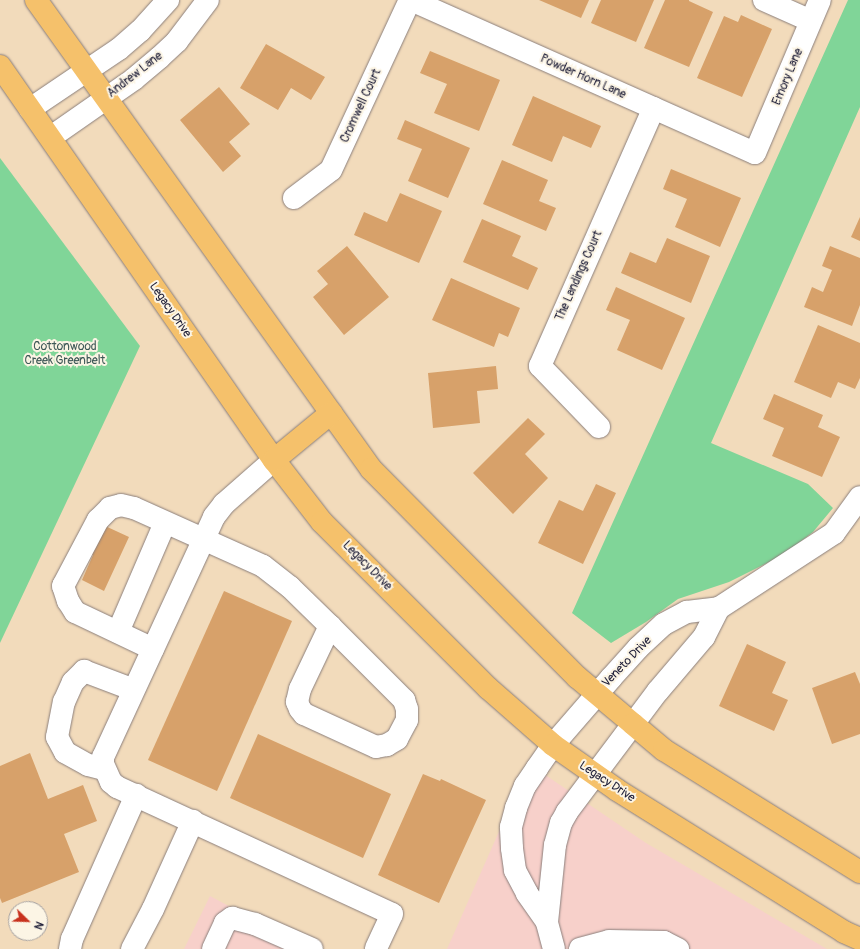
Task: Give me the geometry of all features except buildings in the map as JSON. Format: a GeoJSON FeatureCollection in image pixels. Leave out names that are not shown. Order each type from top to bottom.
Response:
{"type":"FeatureCollection","features":[{"type":"Feature","properties":{"kind":"main road"},"geometry":{"type":"LineString","coordinates":[[36,0],[105,99],[371,469],[577,677],[664,750],[860,872]]}},
{"type":"Feature","properties":{"kind":"main road","name":"Legacy Drive"},"geometry":{"type":"LineString","coordinates":[[0,66],[51,137],[274,460],[322,522],[488,688],[553,745],[594,775],[844,932],[860,939]]}},
{"type":"Feature","properties":{"kind":"main road"},"geometry":{"type":"LineString","coordinates":[[274,460],[331,413]]}},
{"type":"Feature","properties":{"kind":"street"},"geometry":{"type":"LineString","coordinates":[[30,109],[119,49],[140,31],[168,0]]}},
{"type":"Feature","properties":{"kind":"street","name":"Andrew Lane"},"geometry":{"type":"LineString","coordinates":[[51,137],[134,79],[164,54],[177,41],[208,0]]}},
{"type":"Feature","properties":{"kind":"street","name":"Powder Horn Lane"},"geometry":{"type":"LineString","coordinates":[[410,0],[755,153]]}},
{"type":"Feature","properties":{"kind":"street","name":"Cromwell Court"},"geometry":{"type":"LineString","coordinates":[[294,198],[331,170],[410,0]]}},
{"type":"Feature","properties":{"kind":"street"},"geometry":{"type":"LineString","coordinates":[[764,0],[811,21]]}},
{"type":"Feature","properties":{"kind":"street","name":"Emory Lane"},"geometry":{"type":"LineString","coordinates":[[755,153],[820,0]]}},
{"type":"Feature","properties":{"kind":"street","name":"The Landings Court"},"geometry":{"type":"LineString","coordinates":[[599,427],[540,366],[654,108]]}},
{"type":"Feature","properties":{"kind":"street"},"geometry":{"type":"LineString","coordinates":[[274,460],[224,504],[214,517],[103,757],[104,769],[111,782],[136,795],[392,914],[376,949]]}},
{"type":"Feature","properties":{"kind":"street","name":"Veneto Drive"},"geometry":{"type":"LineString","coordinates":[[547,922],[527,893],[515,870],[511,827],[516,808],[525,786],[553,745],[638,648],[664,624],[687,612],[719,608],[834,533],[860,496]]}},
{"type":"Feature","properties":{"kind":"street"},"geometry":{"type":"LineString","coordinates":[[153,649],[75,612],[68,600],[63,586],[98,520],[110,508],[121,505],[134,508],[263,566],[290,587],[330,626],[404,700],[407,709],[407,720],[397,739],[387,745],[376,747],[304,714],[300,709],[297,702],[300,689],[330,626]]}},
{"type":"Feature","properties":{"kind":"street"},"geometry":{"type":"LineString","coordinates":[[118,632],[165,523]]}},
{"type":"Feature","properties":{"kind":"street","name":"Veneto Drive"},"geometry":{"type":"LineString","coordinates":[[547,922],[557,835],[566,812],[658,691],[704,637],[719,608]]}},
{"type":"Feature","properties":{"kind":"street"},"geometry":{"type":"LineString","coordinates":[[104,769],[88,765],[65,752],[57,737],[64,702],[73,682],[84,671],[134,690]]}},
{"type":"Feature","properties":{"kind":"street"},"geometry":{"type":"LineString","coordinates":[[70,949],[72,939],[136,795]]}},
{"type":"Feature","properties":{"kind":"street"},"geometry":{"type":"LineString","coordinates":[[132,949],[153,910],[193,821]]}},
{"type":"Feature","properties":{"kind":"street"},"geometry":{"type":"LineString","coordinates":[[213,949],[225,923],[232,918],[255,924],[312,949]]}},
{"type":"Feature","properties":{"kind":"street"},"geometry":{"type":"LineString","coordinates":[[547,922],[554,949]]}},
{"type":"Feature","properties":{"kind":"street"},"geometry":{"type":"LineString","coordinates":[[580,949],[610,941],[664,942],[678,949]]}},
{"type":"Feature","properties":{"kind":"shaded area"},"geometry":{"type":"Polygon","coordinates":[[[529,764],[646,843],[827,949],[447,949],[529,764]]]}},
{"type":"Feature","properties":{"kind":"shaded area"},"geometry":{"type":"Polygon","coordinates":[[[210,896],[310,949],[184,949],[210,896]]]}},
{"type":"Feature","properties":{"kind":"green space"},"geometry":{"type":"Polygon","coordinates":[[[848,0],[860,0],[860,107],[711,443],[808,484],[833,508],[813,532],[783,555],[729,582],[678,599],[646,622],[611,643],[572,613],[848,0]]]}},
{"type":"Feature","properties":{"kind":"green space","name":"Cottonwood Creek Greenbelt"},"geometry":{"type":"Polygon","coordinates":[[[0,158],[140,346],[0,643],[0,158]]]}}]}
